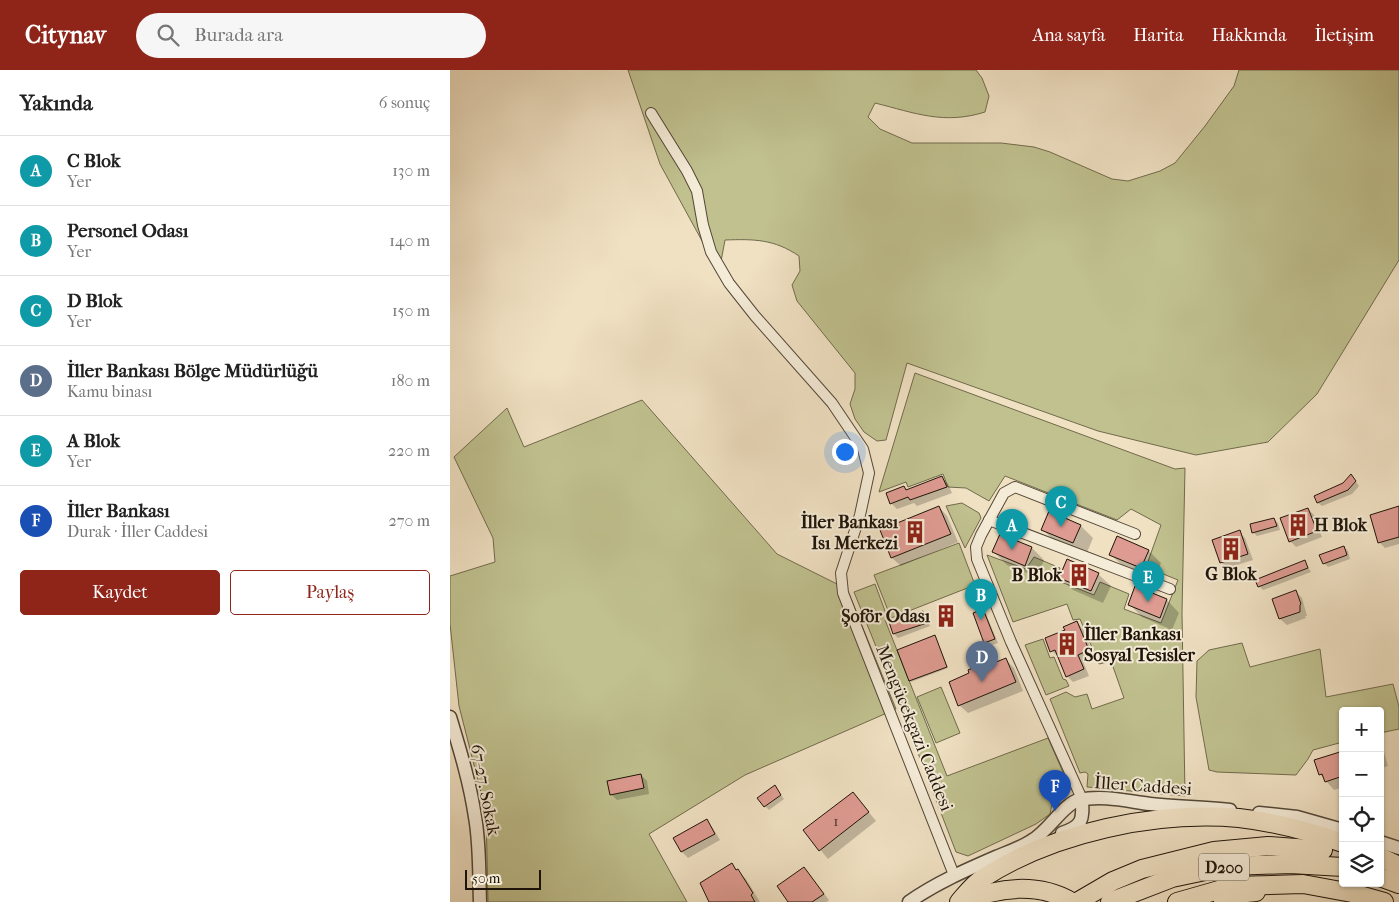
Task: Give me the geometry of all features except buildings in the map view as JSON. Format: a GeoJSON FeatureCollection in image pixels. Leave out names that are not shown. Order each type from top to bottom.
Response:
{"type":"FeatureCollection","features":[{"type":"Feature","properties":{"kind":"highway"},"geometry":{"type":"LineString","coordinates":[[959,902],[981,879],[1019,858],[1063,841],[1118,826],[1168,817],[1239,818],[1283,825],[1340,842]]}},
{"type":"Feature","properties":{"kind":"highway"},"geometry":{"type":"LineString","coordinates":[[964,902],[975,897],[1007,889],[1038,889],[1078,900],[1113,881],[1142,869],[1214,851],[1268,846],[1323,850]]}},
{"type":"Feature","properties":{"kind":"highway"},"geometry":{"type":"LineString","coordinates":[[1384,859],[1399,866]]}},
{"type":"Feature","properties":{"kind":"highway","name":"D200"},"geometry":{"type":"LineString","coordinates":[[1110,902],[1172,878],[1229,866],[1290,864],[1339,868]]}},
{"type":"Feature","properties":{"kind":"highway"},"geometry":{"type":"LineString","coordinates":[[1384,878],[1399,884]]}},
{"type":"Feature","properties":{"kind":"highway","name":"D200"},"geometry":{"type":"LineString","coordinates":[[1177,902],[1233,886],[1303,884],[1352,893],[1384,902]]}},
{"type":"Feature","properties":{"kind":"highway"},"geometry":{"type":"LineString","coordinates":[[1223,902],[1246,893],[1268,890],[1324,888]]}},
{"type":"Feature","properties":{"kind":"street","name":"Mengücekgazi Caddesi"},"geometry":{"type":"LineString","coordinates":[[651,113],[687,171],[697,191],[703,225],[711,252],[729,283],[755,316],[832,403],[863,449],[869,473],[860,515],[841,573],[842,593],[954,875]]}},
{"type":"Feature","properties":{"kind":"street"},"geometry":{"type":"LineString","coordinates":[[1031,842],[1064,833],[1079,825],[1082,815],[1082,799],[1011,642],[976,554],[978,542],[1004,493],[1015,487],[1135,534]]}},
{"type":"Feature","properties":{"kind":"street"},"geometry":{"type":"LineString","coordinates":[[989,520],[1170,589]]}},
{"type":"Feature","properties":{"kind":"street","name":"67-27. Sokak"},"geometry":{"type":"LineString","coordinates":[[450,717],[463,762],[475,816],[480,902]]}},
{"type":"Feature","properties":{"kind":"street","name":"İller Caddesi"},"geometry":{"type":"LineString","coordinates":[[909,902],[924,897],[954,875],[1031,842],[1052,824],[1070,803],[1082,799],[1115,798],[1150,804],[1296,817],[1339,829]]}},
{"type":"Feature","properties":{"kind":"street"},"geometry":{"type":"LineString","coordinates":[[1384,843],[1399,848]]}},
{"type":"Feature","properties":{"kind":"green space"},"geometry":{"type":"Polygon","coordinates":[[[628,70],[976,70],[982,78],[989,96],[985,112],[970,116],[943,118],[917,114],[875,103],[868,117],[880,129],[912,143],[1001,143],[1034,147],[1112,179],[1128,181],[1160,171],[1175,163],[1234,86],[1239,70],[1399,70],[1399,260],[1317,394],[1268,442],[1196,455],[1098,431],[907,363],[886,440],[877,441],[864,432],[855,419],[850,404],[855,389],[855,373],[797,301],[792,285],[800,271],[799,256],[781,246],[764,241],[725,240],[719,272],[660,164],[628,70]]]}},
{"type":"Feature","properties":{"kind":"green space"},"geometry":{"type":"Polygon","coordinates":[[[915,373],[1175,469],[1185,468],[1182,613],[1185,796],[1087,787],[1088,774],[1085,772],[1080,773],[1050,699],[1066,692],[1075,697],[1087,694],[1092,709],[1124,698],[1111,661],[1099,664],[1080,619],[1073,620],[1067,604],[1013,622],[987,555],[1026,569],[1034,557],[1060,568],[1056,580],[1094,595],[1100,582],[1129,594],[1124,609],[1161,623],[1178,580],[1146,567],[1161,525],[1131,509],[1117,520],[1005,476],[989,501],[966,488],[948,487],[943,474],[908,487],[906,482],[879,492],[915,373]]]}},
{"type":"Feature","properties":{"kind":"green space"},"geometry":{"type":"Polygon","coordinates":[[[642,400],[777,554],[847,589],[896,709],[745,775],[649,834],[687,902],[488,902],[486,812],[459,706],[450,624],[450,576],[495,562],[493,538],[454,457],[507,408],[524,447],[642,400]]]}},
{"type":"Feature","properties":{"kind":"green space"},"geometry":{"type":"Polygon","coordinates":[[[962,503],[979,513],[981,518],[965,548],[946,506],[962,503]]]}},
{"type":"Feature","properties":{"kind":"green space"},"geometry":{"type":"Polygon","coordinates":[[[959,543],[975,585],[891,618],[874,575],[959,543]]]}},
{"type":"Feature","properties":{"kind":"green space"},"geometry":{"type":"Polygon","coordinates":[[[875,584],[888,619],[885,620],[947,776],[1048,738],[1066,779],[1063,790],[1054,794],[1050,814],[1036,824],[968,856],[956,852],[854,592],[875,584]]]}},
{"type":"Feature","properties":{"kind":"green space"},"geometry":{"type":"Polygon","coordinates":[[[1043,639],[1050,658],[1054,657],[1063,679],[1066,680],[1069,686],[1046,695],[1025,645],[1043,639]]]}},
{"type":"Feature","properties":{"kind":"green space"},"geometry":{"type":"Polygon","coordinates":[[[1242,643],[1250,667],[1320,649],[1326,697],[1393,684],[1399,707],[1399,729],[1384,732],[1384,707],[1339,707],[1339,743],[1313,750],[1296,775],[1217,772],[1209,770],[1196,697],[1197,661],[1209,650],[1242,643]]]}},
{"type":"Feature","properties":{"kind":"green space"},"geometry":{"type":"Polygon","coordinates":[[[941,687],[960,733],[936,743],[917,697],[941,687]]]}},
{"type":"Feature","properties":{"kind":"tunnel"},"geometry":{"type":"LineString","coordinates":[[1323,850],[1339,852]]}},
{"type":"Feature","properties":{"kind":"place","name":"H Blok"},"geometry":{"type":"Point","coordinates":[1298,525]}},
{"type":"Feature","properties":{"kind":"place","name":"D Blok"},"geometry":{"type":"Point","coordinates":[1061,527]}},
{"type":"Feature","properties":{"kind":"place","name":"İller Bankası Isı Merkezi"},"geometry":{"type":"Point","coordinates":[915,532]}},
{"type":"Feature","properties":{"kind":"place","name":"G Blok"},"geometry":{"type":"Point","coordinates":[1231,549]}},
{"type":"Feature","properties":{"kind":"place","name":"C Blok"},"geometry":{"type":"Point","coordinates":[1012,550]}},
{"type":"Feature","properties":{"kind":"place","name":"B Blok"},"geometry":{"type":"Point","coordinates":[1079,575]}},
{"type":"Feature","properties":{"kind":"place","name":"A Blok"},"geometry":{"type":"Point","coordinates":[1148,602]}},
{"type":"Feature","properties":{"kind":"place","name":"Şoför Odası"},"geometry":{"type":"Point","coordinates":[946,616]}},
{"type":"Feature","properties":{"kind":"place","name":"Personel Odası"},"geometry":{"type":"Point","coordinates":[981,620]}},
{"type":"Feature","properties":{"kind":"place","name":"İller Bankası Sosyal Tesisler"},"geometry":{"type":"Point","coordinates":[1067,644]}},
{"type":"Feature","properties":{"kind":"place","name":"İller Bankası Bölge Müdürlüğü"},"geometry":{"type":"Point","coordinates":[982,682]}},
{"type":"Feature","properties":{"kind":"place","name":"İller Bankası"},"geometry":{"type":"Point","coordinates":[1055,811]}}]}
